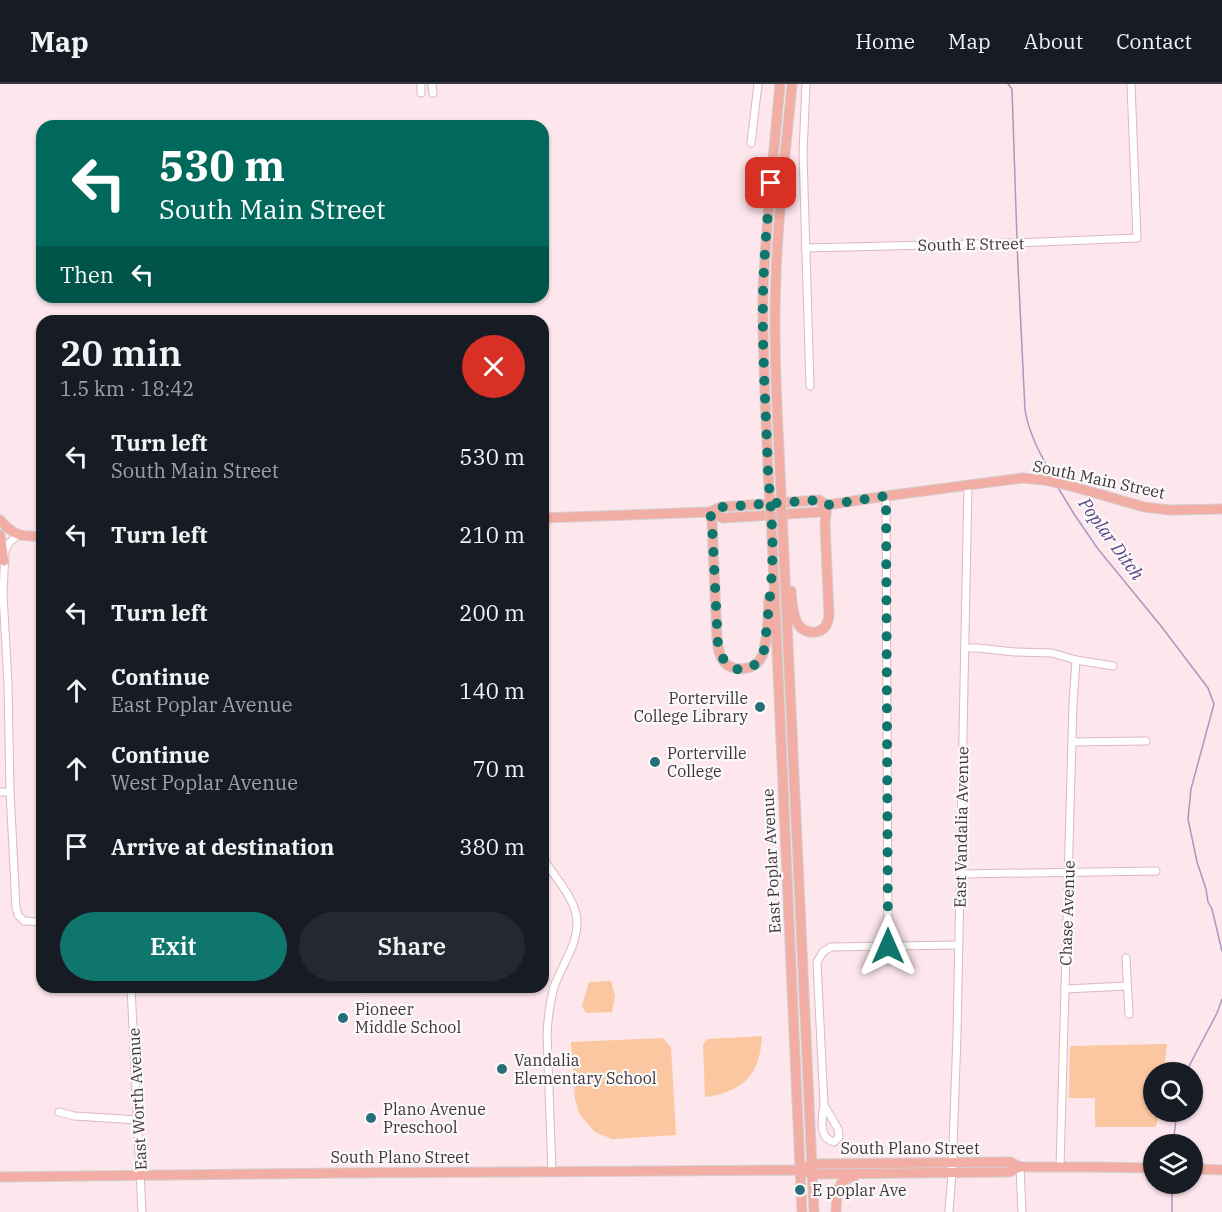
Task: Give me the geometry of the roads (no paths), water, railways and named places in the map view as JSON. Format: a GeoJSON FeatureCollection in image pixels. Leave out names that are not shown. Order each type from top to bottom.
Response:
{"type":"FeatureCollection","features":[{"type":"Feature","properties":{"kind":"main road","name":"East Poplar Avenue"},"geometry":{"type":"LineString","coordinates":[[780,84],[767,219],[763,349],[802,1212]]}},
{"type":"Feature","properties":{"kind":"main road","name":"East Poplar Avenue"},"geometry":{"type":"LineString","coordinates":[[792,84],[778,228],[775,285],[776,368],[814,1212]]}},
{"type":"Feature","properties":{"kind":"main road","name":"South Main Street"},"geometry":{"type":"LineString","coordinates":[[549,518],[710,512],[722,507],[819,500],[827,505],[1016,478],[1044,480],[1071,486],[1144,507],[1170,510],[1222,509]]}},
{"type":"Feature","properties":{"kind":"main road"},"geometry":{"type":"LineString","coordinates":[[783,535],[796,620],[805,630],[819,631],[825,627],[829,616],[825,524],[827,505]]}},
{"type":"Feature","properties":{"kind":"main road"},"geometry":{"type":"LineString","coordinates":[[710,512],[718,646],[725,664],[733,668],[751,667],[762,655],[765,646],[772,566]]}},
{"type":"Feature","properties":{"kind":"main road"},"geometry":{"type":"LineString","coordinates":[[0,520],[10,531],[18,535],[36,536]]}},
{"type":"Feature","properties":{"kind":"main road"},"geometry":{"type":"LineString","coordinates":[[0,535],[4,561]]}},
{"type":"Feature","properties":{"kind":"main road","name":"South Plano Street"},"geometry":{"type":"LineString","coordinates":[[812,1169],[866,1173],[1010,1162],[1020,1167],[1143,1168]]}},
{"type":"Feature","properties":{"kind":"main road","name":"South Plano Street"},"geometry":{"type":"LineString","coordinates":[[0,1177],[952,1168]]}},
{"type":"Feature","properties":{"kind":"main road"},"geometry":{"type":"LineString","coordinates":[[1203,1170],[1222,1170]]}},
{"type":"Feature","properties":{"kind":"main road"},"geometry":{"type":"LineString","coordinates":[[836,1212],[838,1190],[842,1182],[850,1177],[866,1173]]}},
{"type":"Feature","properties":{"kind":"street"},"geometry":{"type":"LineString","coordinates":[[421,84],[421,93]]}},
{"type":"Feature","properties":{"kind":"street"},"geometry":{"type":"LineString","coordinates":[[432,84],[433,93]]}},
{"type":"Feature","properties":{"kind":"street"},"geometry":{"type":"LineString","coordinates":[[751,143],[758,84]]}},
{"type":"Feature","properties":{"kind":"street"},"geometry":{"type":"LineString","coordinates":[[806,84],[803,153],[810,386]]}},
{"type":"Feature","properties":{"kind":"street","name":"South E Street"},"geometry":{"type":"LineString","coordinates":[[805,248],[1137,238],[1131,84]]}},
{"type":"Feature","properties":{"kind":"street","name":"East Vandalia Avenue"},"geometry":{"type":"LineString","coordinates":[[949,1212],[957,1035],[968,485]]}},
{"type":"Feature","properties":{"kind":"street"},"geometry":{"type":"LineString","coordinates":[[886,496],[888,946]]}},
{"type":"Feature","properties":{"kind":"street"},"geometry":{"type":"LineString","coordinates":[[18,535],[6,547],[4,561],[2,595],[4,683],[16,907],[24,921],[36,922]]}},
{"type":"Feature","properties":{"kind":"street"},"geometry":{"type":"LineString","coordinates":[[965,648],[1052,653],[1076,660],[1113,666]]}},
{"type":"Feature","properties":{"kind":"street","name":"Chase Avenue"},"geometry":{"type":"LineString","coordinates":[[1060,1167],[1076,660]]}},
{"type":"Feature","properties":{"kind":"street"},"geometry":{"type":"LineString","coordinates":[[1072,742],[1146,741]]}},
{"type":"Feature","properties":{"kind":"street"},"geometry":{"type":"LineString","coordinates":[[0,792],[10,792]]}},
{"type":"Feature","properties":{"kind":"street"},"geometry":{"type":"LineString","coordinates":[[549,867],[568,896],[576,912],[578,924],[572,946],[554,988],[549,1013],[547,1033],[552,1172]]}},
{"type":"Feature","properties":{"kind":"street"},"geometry":{"type":"LineString","coordinates":[[961,874],[1156,871]]}},
{"type":"Feature","properties":{"kind":"street"},"geometry":{"type":"LineString","coordinates":[[824,1105],[838,1129],[839,1137],[834,1142],[828,1140],[823,1132],[822,1118],[824,1105],[817,962],[823,952],[831,947],[958,945]]}},
{"type":"Feature","properties":{"kind":"street"},"geometry":{"type":"LineString","coordinates":[[1126,958],[1129,1014]]}},
{"type":"Feature","properties":{"kind":"street"},"geometry":{"type":"LineString","coordinates":[[1065,988],[1127,986]]}},
{"type":"Feature","properties":{"kind":"street","name":"East Worth Avenue"},"geometry":{"type":"LineString","coordinates":[[131,993],[142,1212]]}},
{"type":"Feature","properties":{"kind":"street"},"geometry":{"type":"LineString","coordinates":[[59,1112],[74,1116],[138,1120]]}},
{"type":"Feature","properties":{"kind":"street"},"geometry":{"type":"LineString","coordinates":[[1020,1167],[1022,1212]]}},
{"type":"Feature","properties":{"kind":"waterway","name":"Poplar Ditch"},"geometry":{"type":"LineString","coordinates":[[1008,84],[1012,89],[1017,240]]}},
{"type":"Feature","properties":{"kind":"waterway","name":"Poplar Ditch"},"geometry":{"type":"LineString","coordinates":[[1017,245],[1025,410],[1033,437],[1054,479]]}},
{"type":"Feature","properties":{"kind":"waterway","name":"Poplar Ditch"},"geometry":{"type":"LineString","coordinates":[[1057,486],[1098,549],[1208,688],[1214,704],[1191,789],[1188,819],[1197,862],[1222,951]]}},
{"type":"Feature","properties":{"kind":"waterway","name":"Poplar Ditch"},"geometry":{"type":"LineString","coordinates":[[1191,1062],[1222,999]]}},
{"type":"Feature","properties":{"kind":"waterway","name":"Poplar Ditch"},"geometry":{"type":"LineString","coordinates":[[1174,1134],[1176,1122]]}},
{"type":"Feature","properties":{"kind":"waterway","name":"Poplar Ditch"},"geometry":{"type":"LineString","coordinates":[[1172,1194],[1172,1212]]}},
{"type":"Feature","properties":{"kind":"place","name":"Porterville College Library"},"geometry":{"type":"Point","coordinates":[760,707]}},
{"type":"Feature","properties":{"kind":"place","name":"Porterville College"},"geometry":{"type":"Point","coordinates":[655,762]}},
{"type":"Feature","properties":{"kind":"place","name":"Pioneer Middle School"},"geometry":{"type":"Point","coordinates":[343,1018]}},
{"type":"Feature","properties":{"kind":"place","name":"Vandalia Elementary School"},"geometry":{"type":"Point","coordinates":[502,1069]}},
{"type":"Feature","properties":{"kind":"place","name":"Plano Avenue Preschool"},"geometry":{"type":"Point","coordinates":[371,1118]}},
{"type":"Feature","properties":{"kind":"place","name":"E poplar Ave"},"geometry":{"type":"Point","coordinates":[800,1190]}}]}
